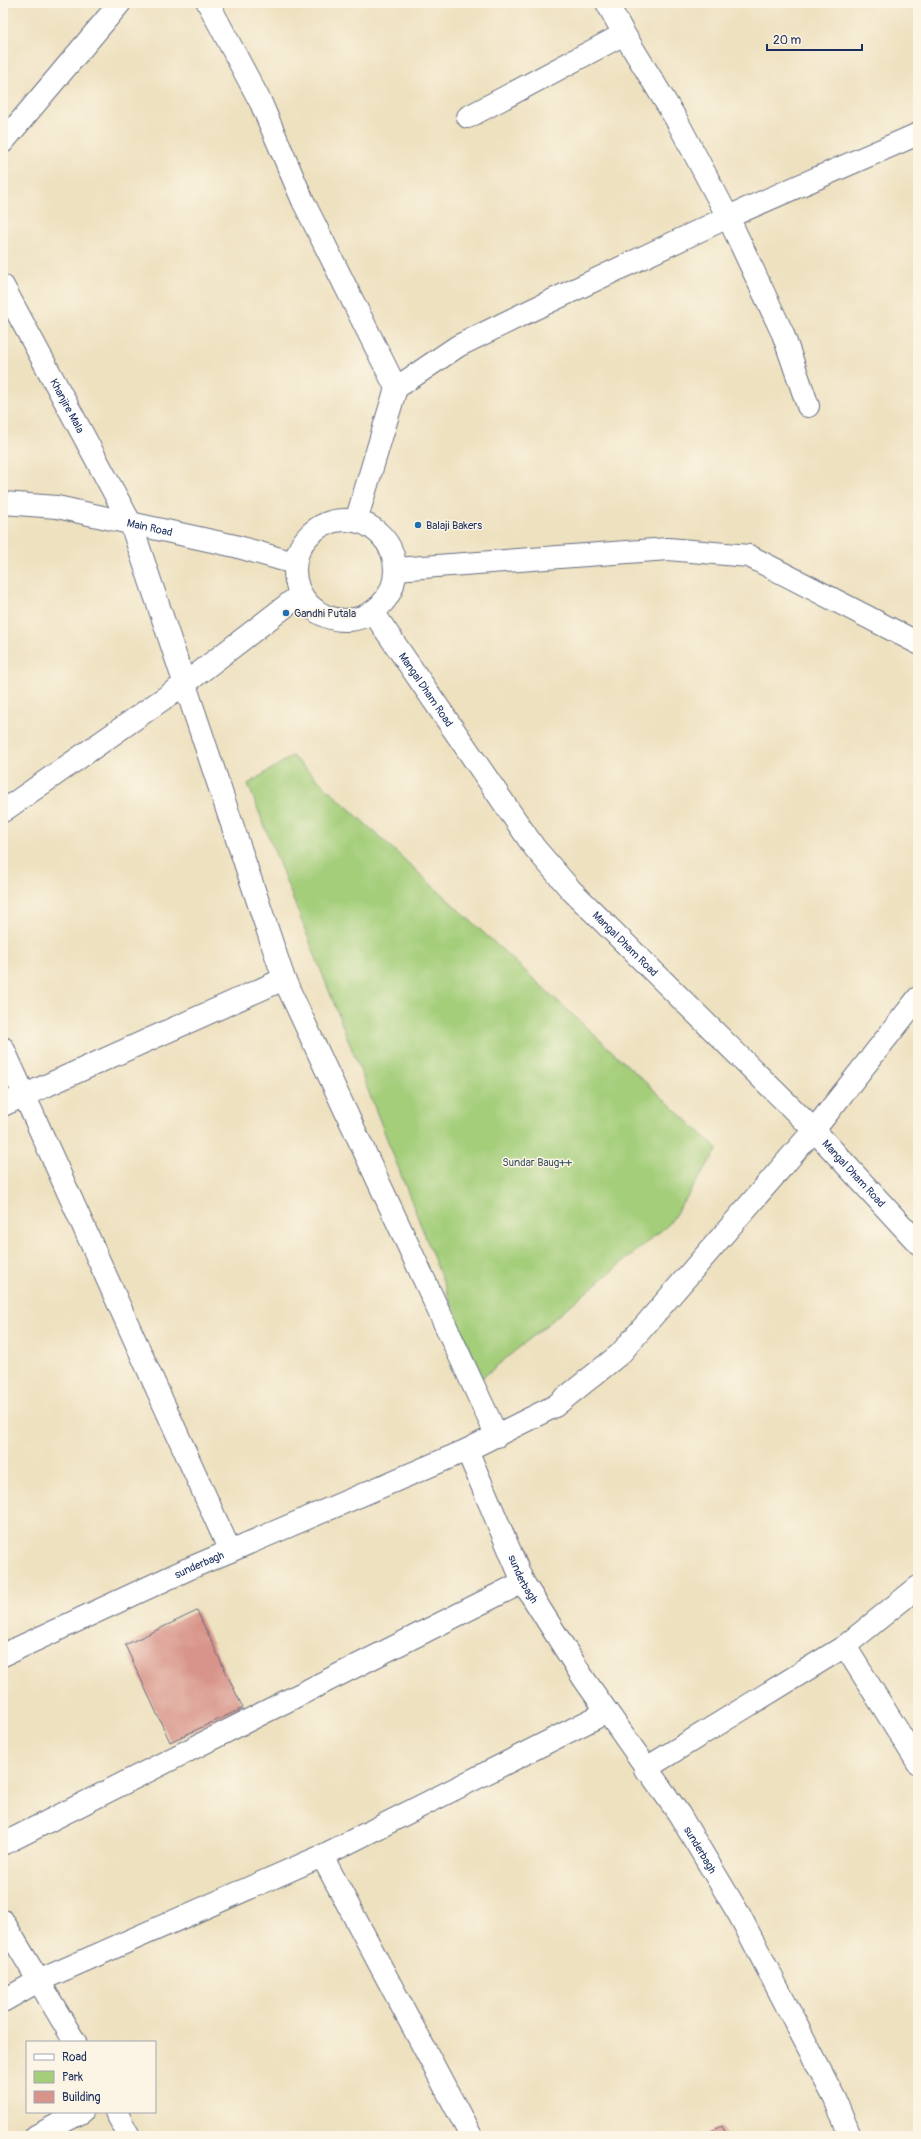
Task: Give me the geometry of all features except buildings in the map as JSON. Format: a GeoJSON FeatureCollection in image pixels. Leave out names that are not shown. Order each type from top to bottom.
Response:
{"type":"FeatureCollection","features":[{"type":"Feature","properties":{"kind":"street"},"geometry":{"type":"LineString","coordinates":[[208,3],[261,104],[303,201],[396,388]]}},
{"type":"Feature","properties":{"kind":"street"},"geometry":{"type":"LineString","coordinates":[[607,3],[624,34],[676,119],[728,217],[783,334],[808,406]]}},
{"type":"Feature","properties":{"kind":"street"},"geometry":{"type":"LineString","coordinates":[[3,142],[111,7]]}},
{"type":"Feature","properties":{"kind":"street"},"geometry":{"type":"LineString","coordinates":[[468,117],[624,34]]}},
{"type":"Feature","properties":{"kind":"street"},"geometry":{"type":"LineString","coordinates":[[356,521],[396,388],[458,346],[728,217],[918,134]]}},
{"type":"Feature","properties":{"kind":"street","name":"Khanjire Mala"},"geometry":{"type":"LineString","coordinates":[[3,286],[131,524],[186,682],[284,979],[497,1436]]}},
{"type":"Feature","properties":{"kind":"street","name":"Main Road"},"geometry":{"type":"LineString","coordinates":[[3,503],[57,507],[235,546],[294,563]]}},
{"type":"Feature","properties":{"kind":"street"},"geometry":{"type":"LineString","coordinates":[[339,519],[356,521],[372,527],[384,538],[392,553],[396,569],[393,586],[388,596],[373,612],[358,619],[341,621],[325,617],[311,608],[300,595],[294,580],[294,563],[299,547],[309,533],[323,524],[339,519]]}},
{"type":"Feature","properties":{"kind":"street"},"geometry":{"type":"LineString","coordinates":[[396,569],[668,549],[749,556],[918,643]]}},
{"type":"Feature","properties":{"kind":"street"},"geometry":{"type":"LineString","coordinates":[[3,811],[186,682],[300,595]]}},
{"type":"Feature","properties":{"kind":"street","name":"Mangal Dham Road"},"geometry":{"type":"LineString","coordinates":[[373,612],[534,847],[571,890],[814,1130],[918,1243]]}},
{"type":"Feature","properties":{"kind":"street"},"geometry":{"type":"LineString","coordinates":[[3,1105],[284,979]]}},
{"type":"Feature","properties":{"kind":"street"},"geometry":{"type":"LineString","coordinates":[[467,1450],[555,1406],[620,1354],[814,1130],[917,1000]]}},
{"type":"Feature","properties":{"kind":"street"},"geometry":{"type":"LineString","coordinates":[[3,1048],[230,1551]]}},
{"type":"Feature","properties":{"kind":"street","name":"sunderbagh"},"geometry":{"type":"LineString","coordinates":[[3,1655],[230,1551],[467,1450],[523,1582],[584,1679],[645,1769],[679,1814],[740,1916],[836,2099],[850,2136]]}},
{"type":"Feature","properties":{"kind":"street"},"geometry":{"type":"LineString","coordinates":[[3,1844],[523,1582]]}},
{"type":"Feature","properties":{"kind":"street"},"geometry":{"type":"LineString","coordinates":[[645,1769],[845,1646],[918,1586]]}},
{"type":"Feature","properties":{"kind":"street"},"geometry":{"type":"LineString","coordinates":[[845,1646],[918,1763]]}},
{"type":"Feature","properties":{"kind":"street"},"geometry":{"type":"LineString","coordinates":[[3,2002],[38,1982],[322,1856],[607,1712]]}},
{"type":"Feature","properties":{"kind":"street"},"geometry":{"type":"LineString","coordinates":[[322,1856],[471,2136]]}},
{"type":"Feature","properties":{"kind":"street"},"geometry":{"type":"LineString","coordinates":[[3,1921],[74,2041]]}},
{"type":"Feature","properties":{"kind":"street"},"geometry":{"type":"LineString","coordinates":[[36,2136],[80,2113]]}},
{"type":"Feature","properties":{"kind":"street"},"geometry":{"type":"LineString","coordinates":[[117,2113],[129,2136]]}},
{"type":"Feature","properties":{"kind":"green space","name":"Sundar Baug++"},"geometry":{"type":"Polygon","coordinates":[[[292,756],[718,1149],[669,1224],[481,1379],[248,784],[292,756]]]}},
{"type":"Feature","properties":{"kind":"place","name":"Balaji Bakers"},"geometry":{"type":"Point","coordinates":[418,525]}},
{"type":"Feature","properties":{"kind":"place","name":"Gandhi Putala"},"geometry":{"type":"Point","coordinates":[286,613]}}]}
